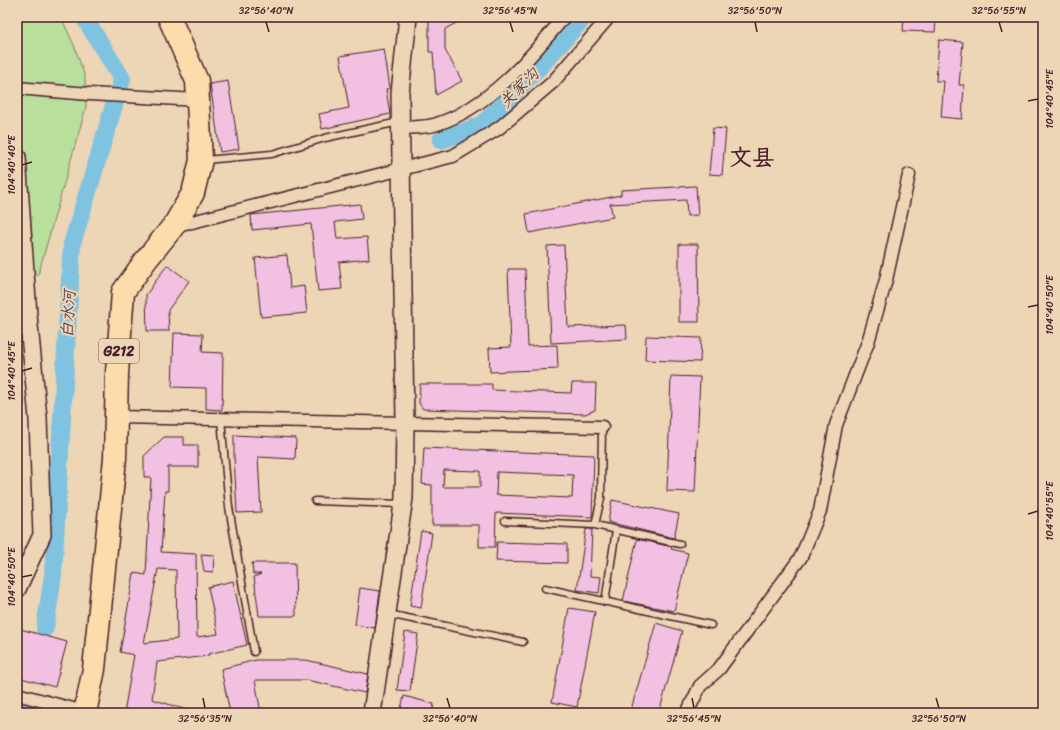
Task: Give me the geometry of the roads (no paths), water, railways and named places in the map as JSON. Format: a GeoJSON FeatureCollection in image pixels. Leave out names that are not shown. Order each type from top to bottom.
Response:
{"type":"FeatureCollection","features":[{"type":"Feature","properties":{"kind":"highway","name":"G212"},"geometry":{"type":"LineString","coordinates":[[86,713],[94,669],[115,458],[123,292],[146,260],[176,224],[193,193],[201,160],[192,99],[197,81],[169,17]]}},
{"type":"Feature","properties":{"kind":"street"},"geometry":{"type":"LineString","coordinates":[[372,713],[403,504],[405,423],[400,93],[408,17]]}},
{"type":"Feature","properties":{"kind":"street"},"geometry":{"type":"LineString","coordinates":[[401,125],[436,124],[470,110],[531,56],[564,17]]}},
{"type":"Feature","properties":{"kind":"street"},"geometry":{"type":"LineString","coordinates":[[176,224],[192,222],[453,156],[499,128],[553,82],[609,17]]}},
{"type":"Feature","properties":{"kind":"street"},"geometry":{"type":"LineString","coordinates":[[17,88],[89,94],[192,99]]}},
{"type":"Feature","properties":{"kind":"street"},"geometry":{"type":"LineString","coordinates":[[17,157],[28,315],[38,418],[42,536],[17,589]]}},
{"type":"Feature","properties":{"kind":"street"},"geometry":{"type":"LineString","coordinates":[[687,713],[700,686],[719,670],[801,557],[804,550],[820,511],[836,425],[868,342],[886,280],[909,176]]}},
{"type":"Feature","properties":{"kind":"street"},"geometry":{"type":"LineString","coordinates":[[116,417],[602,427]]}},
{"type":"Feature","properties":{"kind":"street"},"geometry":{"type":"LineString","coordinates":[[17,694],[86,713]]}},
{"type":"Feature","properties":{"kind":"lane"},"geometry":{"type":"LineString","coordinates":[[201,160],[272,154],[325,138],[401,125]]}},
{"type":"Feature","properties":{"kind":"lane"},"geometry":{"type":"LineString","coordinates":[[221,419],[229,507],[254,652]]}},
{"type":"Feature","properties":{"kind":"lane"},"geometry":{"type":"LineString","coordinates":[[595,525],[601,498],[602,427]]}},
{"type":"Feature","properties":{"kind":"lane"},"geometry":{"type":"LineString","coordinates":[[315,501],[403,504]]}},
{"type":"Feature","properties":{"kind":"lane"},"geometry":{"type":"LineString","coordinates":[[505,520],[595,525],[680,544]]}},
{"type":"Feature","properties":{"kind":"lane"},"geometry":{"type":"LineString","coordinates":[[606,602],[616,530]]}},
{"type":"Feature","properties":{"kind":"lane"},"geometry":{"type":"LineString","coordinates":[[545,588],[712,625]]}},
{"type":"Feature","properties":{"kind":"lane"},"geometry":{"type":"LineString","coordinates":[[387,614],[524,642]]}},
{"type":"Feature","properties":{"kind":"waterway","name":"白水河"},"geometry":{"type":"LineString","coordinates":[[45,628],[53,575],[72,244],[122,79],[84,17]]}},
{"type":"Feature","properties":{"kind":"waterway","name":"关家沟"},"geometry":{"type":"LineString","coordinates":[[441,140],[482,125],[542,64],[584,17]]}},
{"type":"Feature","properties":{"kind":"district","name":"文县"},"geometry":{"type":"Point","coordinates":[752,157]}}]}
